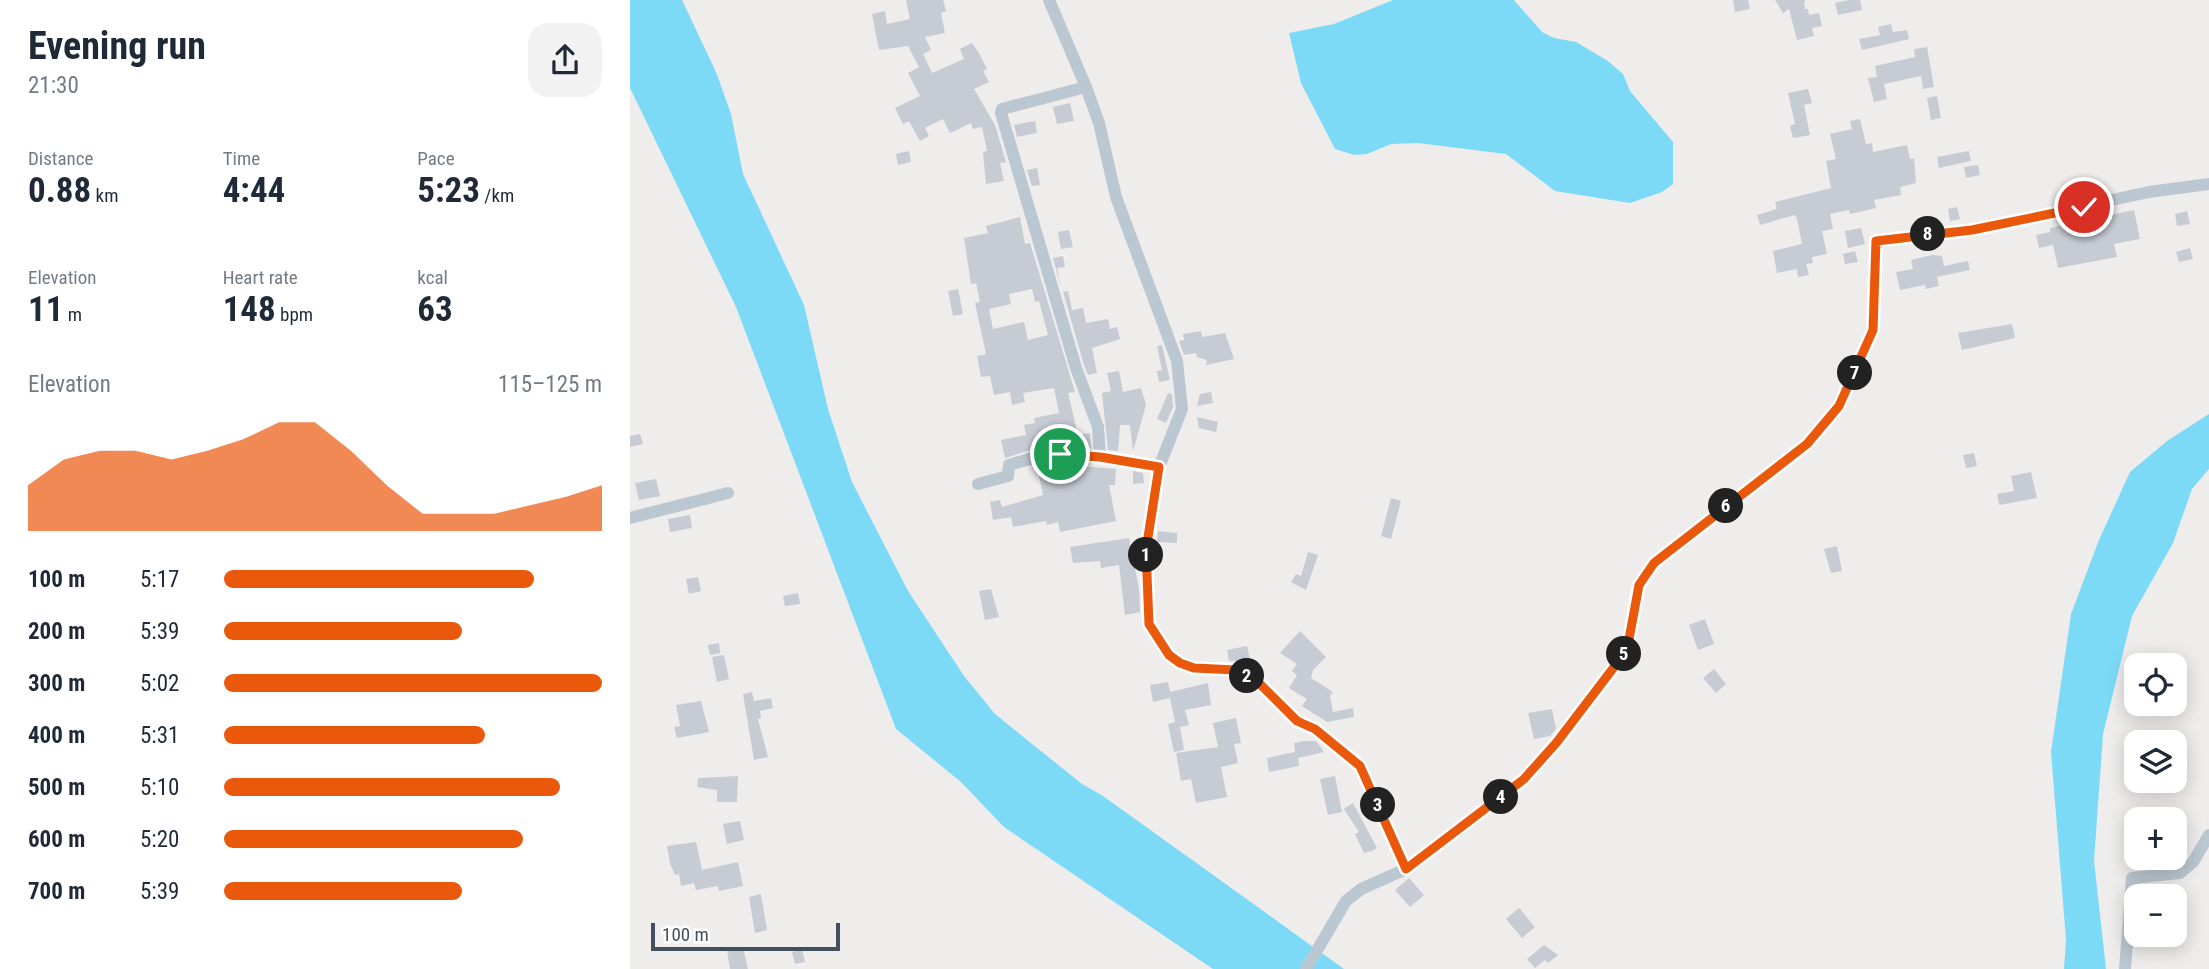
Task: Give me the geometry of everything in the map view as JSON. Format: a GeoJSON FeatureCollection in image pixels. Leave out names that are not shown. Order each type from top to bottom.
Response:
{"type":"FeatureCollection","features":[{"type":"Feature","properties":{"kind":"street"},"geometry":{"type":"LineString","coordinates":[[1049,0],[1099,123],[1116,197],[1177,361],[1182,409],[1159,467],[1146,550],[1149,624],[1169,655],[1180,663],[1194,668],[1236,670],[1259,683],[1297,721],[1315,729],[1360,766],[1406,869]]}},
{"type":"Feature","properties":{"kind":"street"},"geometry":{"type":"LineString","coordinates":[[1086,88],[1002,109],[1000,113],[1076,368],[1098,427],[1100,457]]}},
{"type":"Feature","properties":{"kind":"street"},"geometry":{"type":"LineString","coordinates":[[1306,969],[1346,901],[1361,889],[1406,869],[1524,779],[1557,742],[1627,650],[1639,585],[1654,563],[1807,444],[1839,406],[1873,330],[1876,241],[1972,230],[2149,192],[2209,184]]}},
{"type":"Feature","properties":{"kind":"street"},"geometry":{"type":"LineString","coordinates":[[978,484],[1008,476],[1009,465],[1040,455],[1100,457],[1159,467]]}},
{"type":"Feature","properties":{"kind":"street"},"geometry":{"type":"LineString","coordinates":[[630,518],[728,493]]}},
{"type":"Feature","properties":{"kind":"street"},"geometry":{"type":"LineString","coordinates":[[2125,969],[2132,878],[2180,873],[2193,862],[2209,835]]}},
{"type":"Feature","properties":{"kind":"water"},"geometry":{"type":"Polygon","coordinates":[[[630,0],[682,0],[716,72],[731,114],[743,174],[804,305],[828,409],[852,482],[908,591],[964,676],[995,714],[1082,784],[1103,796],[1344,969],[1213,969],[1004,827],[961,782],[896,729],[736,307],[630,88],[630,0]]]}},
{"type":"Feature","properties":{"kind":"water"},"geometry":{"type":"Polygon","coordinates":[[[1393,0],[1514,0],[1542,32],[1554,38],[1576,42],[1608,61],[1623,74],[1630,91],[1673,142],[1673,184],[1662,192],[1630,203],[1555,191],[1506,154],[1418,143],[1391,144],[1367,154],[1354,155],[1335,149],[1301,83],[1289,33],[1334,24],[1393,0]]]}},
{"type":"Feature","properties":{"kind":"water"},"geometry":{"type":"Polygon","coordinates":[[[2209,414],[2209,469],[2192,489],[2173,543],[2132,616],[2103,734],[2094,861],[2106,969],[2064,969],[2066,940],[2051,752],[2071,614],[2099,540],[2130,472],[2167,441],[2209,414]]]}},
{"type":"Feature","properties":{"kind":"building"},"geometry":{"type":"Polygon","coordinates":[[[906,0],[943,0],[946,11],[941,13],[945,33],[925,37],[931,50],[923,54],[932,73],[964,59],[960,49],[972,43],[979,53],[987,69],[983,71],[989,82],[974,89],[995,125],[1006,162],[1000,163],[1004,181],[986,184],[983,152],[987,151],[982,127],[973,129],[971,123],[950,133],[943,119],[925,128],[929,136],[920,141],[909,121],[903,124],[895,108],[920,96],[908,73],[919,67],[908,46],[879,50],[872,14],[885,11],[887,24],[910,19],[906,0]]]}},
{"type":"Feature","properties":{"kind":"building"},"geometry":{"type":"Polygon","coordinates":[[[1733,0],[1748,0],[1750,9],[1735,12],[1733,0]]]}},
{"type":"Feature","properties":{"kind":"building"},"geometry":{"type":"Polygon","coordinates":[[[1775,0],[1806,0],[1805,9],[1808,9],[1809,15],[1819,13],[1822,26],[1812,28],[1814,36],[1797,40],[1789,9],[1783,13],[1775,0]]]}},
{"type":"Feature","properties":{"kind":"building"},"geometry":{"type":"Polygon","coordinates":[[[1860,0],[1862,10],[1838,15],[1835,3],[1860,0]]]}},
{"type":"Feature","properties":{"kind":"building"},"geometry":{"type":"Polygon","coordinates":[[[1891,24],[1893,32],[1907,30],[1909,39],[1862,50],[1859,39],[1880,35],[1878,27],[1891,24]]]}},
{"type":"Feature","properties":{"kind":"building"},"geometry":{"type":"Polygon","coordinates":[[[1927,47],[1934,87],[1923,89],[1921,76],[1884,84],[1887,99],[1874,102],[1868,78],[1877,77],[1875,66],[1915,57],[1914,49],[1927,47]]]}},
{"type":"Feature","properties":{"kind":"building"},"geometry":{"type":"Polygon","coordinates":[[[1808,89],[1812,103],[1804,105],[1810,135],[1793,138],[1790,126],[1795,124],[1788,93],[1808,89]]]}},
{"type":"Feature","properties":{"kind":"building"},"geometry":{"type":"Polygon","coordinates":[[[1937,96],[1941,118],[1931,120],[1927,98],[1937,96]]]}},
{"type":"Feature","properties":{"kind":"building"},"geometry":{"type":"Polygon","coordinates":[[[1070,103],[1074,121],[1057,124],[1053,107],[1070,103]]]}},
{"type":"Feature","properties":{"kind":"building"},"geometry":{"type":"Polygon","coordinates":[[[1860,119],[1866,144],[1872,143],[1873,152],[1907,145],[1910,159],[1914,158],[1916,183],[1900,187],[1901,195],[1874,200],[1876,208],[1850,214],[1849,210],[1830,214],[1833,229],[1822,231],[1827,254],[1812,257],[1813,263],[1806,264],[1809,275],[1798,277],[1797,269],[1777,273],[1773,251],[1802,244],[1797,219],[1795,215],[1760,225],[1757,215],[1777,209],[1775,202],[1831,188],[1826,161],[1836,159],[1830,134],[1852,129],[1850,121],[1860,119]]]}},
{"type":"Feature","properties":{"kind":"building"},"geometry":{"type":"Polygon","coordinates":[[[1035,121],[1037,133],[1017,137],[1014,125],[1035,121]]]}},
{"type":"Feature","properties":{"kind":"building"},"geometry":{"type":"Polygon","coordinates":[[[909,151],[911,162],[898,165],[896,154],[909,151]]]}},
{"type":"Feature","properties":{"kind":"building"},"geometry":{"type":"Polygon","coordinates":[[[1969,151],[1971,161],[1939,168],[1937,157],[1969,151]]]}},
{"type":"Feature","properties":{"kind":"building"},"geometry":{"type":"Polygon","coordinates":[[[1978,165],[1980,175],[1966,178],[1964,167],[1978,165]]]}},
{"type":"Feature","properties":{"kind":"building"},"geometry":{"type":"Polygon","coordinates":[[[1037,168],[1040,185],[1032,186],[1027,170],[1037,168]]]}},
{"type":"Feature","properties":{"kind":"building"},"geometry":{"type":"Polygon","coordinates":[[[1957,207],[1960,219],[1950,221],[1948,209],[1957,207]]]}},
{"type":"Feature","properties":{"kind":"building"},"geometry":{"type":"Polygon","coordinates":[[[2134,210],[2140,239],[2114,244],[2117,257],[2058,268],[2053,245],[2039,248],[2036,235],[2050,232],[2050,228],[2134,210]]]}},
{"type":"Feature","properties":{"kind":"building"},"geometry":{"type":"Polygon","coordinates":[[[2187,211],[2190,224],[2177,226],[2175,214],[2187,211]]]}},
{"type":"Feature","properties":{"kind":"building"},"geometry":{"type":"Polygon","coordinates":[[[1020,217],[1025,244],[1030,243],[1075,392],[1068,393],[1078,435],[1090,433],[1091,448],[1046,445],[1005,458],[1001,440],[1026,435],[1024,425],[1035,423],[1034,418],[1059,413],[1054,388],[1023,393],[1025,402],[1012,405],[1010,392],[994,395],[990,376],[981,377],[977,356],[986,354],[975,303],[980,302],[976,283],[971,284],[964,238],[988,233],[986,226],[1020,217]],[[1032,289],[1009,294],[1011,304],[989,309],[993,329],[1024,322],[1028,340],[1048,335],[1039,301],[1035,302],[1032,289]]]}},
{"type":"Feature","properties":{"kind":"building"},"geometry":{"type":"Polygon","coordinates":[[[1861,228],[1865,244],[1848,248],[1845,231],[1861,228]]]}},
{"type":"Feature","properties":{"kind":"building"},"geometry":{"type":"Polygon","coordinates":[[[1069,230],[1073,247],[1061,249],[1058,232],[1069,230]]]}},
{"type":"Feature","properties":{"kind":"building"},"geometry":{"type":"Polygon","coordinates":[[[2190,248],[2193,259],[2179,262],[2176,252],[2190,248]]]}},
{"type":"Feature","properties":{"kind":"building"},"geometry":{"type":"Polygon","coordinates":[[[1855,251],[1858,262],[1845,264],[1843,254],[1855,251]]]}},
{"type":"Feature","properties":{"kind":"building"},"geometry":{"type":"Polygon","coordinates":[[[1932,255],[1942,256],[1944,266],[1968,261],[1970,270],[1937,277],[1939,286],[1926,289],[1925,285],[1900,290],[1896,272],[1913,269],[1911,260],[1932,255]]]}},
{"type":"Feature","properties":{"kind":"building"},"geometry":{"type":"Polygon","coordinates":[[[1063,256],[1065,267],[1057,268],[1061,287],[1053,258],[1063,256]]]}},
{"type":"Feature","properties":{"kind":"building"},"geometry":{"type":"Polygon","coordinates":[[[958,289],[963,314],[953,316],[948,291],[958,289]]]}},
{"type":"Feature","properties":{"kind":"building"},"geometry":{"type":"Polygon","coordinates":[[[1068,291],[1072,310],[1083,308],[1086,323],[1108,319],[1110,329],[1117,327],[1120,339],[1092,348],[1097,373],[1088,375],[1084,365],[1063,292],[1068,291]]]}},
{"type":"Feature","properties":{"kind":"building"},"geometry":{"type":"Polygon","coordinates":[[[2012,324],[2015,338],[1962,350],[1958,333],[2012,324]]]}},
{"type":"Feature","properties":{"kind":"building"},"geometry":{"type":"Polygon","coordinates":[[[1201,331],[1202,337],[1225,333],[1234,359],[1206,365],[1207,360],[1197,357],[1196,353],[1184,355],[1179,341],[1184,340],[1183,334],[1201,331]]]}},
{"type":"Feature","properties":{"kind":"building"},"geometry":{"type":"Polygon","coordinates":[[[1162,345],[1170,380],[1159,382],[1157,371],[1162,370],[1157,346],[1162,345]]]}},
{"type":"Feature","properties":{"kind":"building"},"geometry":{"type":"Polygon","coordinates":[[[1119,371],[1123,392],[1141,388],[1146,405],[1133,451],[1130,425],[1120,425],[1118,451],[1108,450],[1102,393],[1111,391],[1107,373],[1119,371]]]}},
{"type":"Feature","properties":{"kind":"building"},"geometry":{"type":"Polygon","coordinates":[[[1211,392],[1213,403],[1197,406],[1200,394],[1211,392]]]}},
{"type":"Feature","properties":{"kind":"building"},"geometry":{"type":"Polygon","coordinates":[[[1168,393],[1172,394],[1173,407],[1166,423],[1157,419],[1168,393]]]}},
{"type":"Feature","properties":{"kind":"building"},"geometry":{"type":"Polygon","coordinates":[[[1197,417],[1218,422],[1216,432],[1199,428],[1197,417]]]}},
{"type":"Feature","properties":{"kind":"building"},"geometry":{"type":"Polygon","coordinates":[[[640,434],[643,444],[630,447],[630,436],[640,434]]]}},
{"type":"Feature","properties":{"kind":"building"},"geometry":{"type":"Polygon","coordinates":[[[1974,453],[1977,466],[1966,468],[1963,455],[1974,453]]]}},
{"type":"Feature","properties":{"kind":"building"},"geometry":{"type":"Polygon","coordinates":[[[1047,463],[1116,469],[1115,485],[1109,485],[1116,521],[1060,532],[1058,522],[1047,525],[1046,521],[1013,527],[1011,517],[993,520],[990,502],[1000,500],[1002,507],[1043,495],[1037,466],[1047,463]]]}},
{"type":"Feature","properties":{"kind":"building"},"geometry":{"type":"Polygon","coordinates":[[[1133,471],[1143,473],[1144,483],[1133,484],[1133,471]]]}},
{"type":"Feature","properties":{"kind":"building"},"geometry":{"type":"Polygon","coordinates":[[[2031,472],[2037,498],[1999,505],[1997,494],[2014,491],[2011,476],[2031,472]]]}},
{"type":"Feature","properties":{"kind":"building"},"geometry":{"type":"Polygon","coordinates":[[[656,479],[660,496],[639,500],[635,483],[656,479]]]}},
{"type":"Feature","properties":{"kind":"building"},"geometry":{"type":"Polygon","coordinates":[[[1391,498],[1401,501],[1391,539],[1381,536],[1391,498]]]}},
{"type":"Feature","properties":{"kind":"building"},"geometry":{"type":"Polygon","coordinates":[[[690,515],[692,528],[670,532],[668,519],[690,515]]]}},
{"type":"Feature","properties":{"kind":"building"},"geometry":{"type":"Polygon","coordinates":[[[1158,531],[1177,533],[1177,543],[1157,542],[1158,531]]]}},
{"type":"Feature","properties":{"kind":"building"},"geometry":{"type":"Polygon","coordinates":[[[1129,538],[1139,589],[1140,612],[1125,615],[1119,565],[1101,568],[1100,561],[1073,563],[1070,547],[1129,538]]]}},
{"type":"Feature","properties":{"kind":"building"},"geometry":{"type":"Polygon","coordinates":[[[1837,546],[1842,571],[1831,573],[1824,549],[1837,546]]]}},
{"type":"Feature","properties":{"kind":"building"},"geometry":{"type":"Polygon","coordinates":[[[1308,552],[1318,555],[1306,590],[1291,582],[1296,574],[1301,576],[1308,552]]]}},
{"type":"Feature","properties":{"kind":"building"},"geometry":{"type":"Polygon","coordinates":[[[698,577],[701,591],[689,594],[686,579],[698,577]]]}},
{"type":"Feature","properties":{"kind":"building"},"geometry":{"type":"Polygon","coordinates":[[[991,589],[999,617],[985,620],[979,591],[991,589]]]}},
{"type":"Feature","properties":{"kind":"building"},"geometry":{"type":"Polygon","coordinates":[[[798,593],[800,604],[785,606],[783,596],[798,593]]]}},
{"type":"Feature","properties":{"kind":"building"},"geometry":{"type":"Polygon","coordinates":[[[1705,619],[1714,644],[1698,650],[1689,625],[1705,619]]]}},
{"type":"Feature","properties":{"kind":"building"},"geometry":{"type":"Polygon","coordinates":[[[1300,631],[1326,657],[1313,670],[1311,678],[1333,692],[1330,696],[1333,712],[1353,708],[1354,717],[1327,722],[1302,706],[1307,699],[1289,688],[1297,675],[1292,671],[1297,664],[1280,653],[1300,631]]]}},
{"type":"Feature","properties":{"kind":"building"},"geometry":{"type":"Polygon","coordinates":[[[719,643],[720,653],[710,655],[708,645],[719,643]]]}},
{"type":"Feature","properties":{"kind":"building"},"geometry":{"type":"Polygon","coordinates":[[[1247,646],[1250,660],[1229,661],[1227,650],[1247,646]]]}},
{"type":"Feature","properties":{"kind":"building"},"geometry":{"type":"Polygon","coordinates":[[[724,655],[729,679],[717,682],[712,657],[724,655]]]}},
{"type":"Feature","properties":{"kind":"building"},"geometry":{"type":"Polygon","coordinates":[[[1714,669],[1726,684],[1716,693],[1703,678],[1714,669]]]}},
{"type":"Feature","properties":{"kind":"building"},"geometry":{"type":"Polygon","coordinates":[[[1168,682],[1170,692],[1208,683],[1211,705],[1185,710],[1189,725],[1180,727],[1184,750],[1174,752],[1168,724],[1175,722],[1170,698],[1153,702],[1150,685],[1168,682]]]}},
{"type":"Feature","properties":{"kind":"building"},"geometry":{"type":"Polygon","coordinates":[[[752,692],[754,701],[771,698],[773,708],[760,711],[761,718],[758,719],[768,757],[754,760],[743,694],[752,692]]]}},
{"type":"Feature","properties":{"kind":"building"},"geometry":{"type":"Polygon","coordinates":[[[701,701],[709,732],[677,738],[674,727],[680,726],[676,705],[701,701]]]}},
{"type":"Feature","properties":{"kind":"building"},"geometry":{"type":"Polygon","coordinates":[[[1552,709],[1556,729],[1550,736],[1534,739],[1528,713],[1552,709]]]}},
{"type":"Feature","properties":{"kind":"building"},"geometry":{"type":"Polygon","coordinates":[[[1236,718],[1241,743],[1234,744],[1238,763],[1221,767],[1227,797],[1196,803],[1191,779],[1181,781],[1176,753],[1218,747],[1213,723],[1236,718]]]}},
{"type":"Feature","properties":{"kind":"building"},"geometry":{"type":"Polygon","coordinates":[[[1316,741],[1324,752],[1298,758],[1299,766],[1269,772],[1267,758],[1295,752],[1294,743],[1316,741]]]}},
{"type":"Feature","properties":{"kind":"building"},"geometry":{"type":"Polygon","coordinates":[[[738,776],[737,802],[717,802],[717,790],[697,787],[698,778],[738,776]]]}},
{"type":"Feature","properties":{"kind":"building"},"geometry":{"type":"Polygon","coordinates":[[[1335,776],[1342,812],[1328,815],[1320,779],[1335,776]]]}},
{"type":"Feature","properties":{"kind":"building"},"geometry":{"type":"Polygon","coordinates":[[[1353,803],[1377,848],[1372,851],[1364,853],[1355,834],[1359,832],[1344,809],[1353,803]]]}},
{"type":"Feature","properties":{"kind":"building"},"geometry":{"type":"Polygon","coordinates":[[[740,821],[744,840],[727,844],[723,824],[740,821]]]}},
{"type":"Feature","properties":{"kind":"building"},"geometry":{"type":"Polygon","coordinates":[[[696,842],[702,870],[738,862],[743,886],[719,891],[718,886],[696,890],[694,883],[681,886],[679,874],[675,875],[670,863],[667,846],[696,842]]]}},
{"type":"Feature","properties":{"kind":"building"},"geometry":{"type":"Polygon","coordinates":[[[1409,878],[1424,895],[1410,907],[1395,890],[1409,878]]]}},
{"type":"Feature","properties":{"kind":"building"},"geometry":{"type":"Polygon","coordinates":[[[761,894],[767,930],[755,933],[749,897],[761,894]]]}},
{"type":"Feature","properties":{"kind":"building"},"geometry":{"type":"Polygon","coordinates":[[[1519,908],[1535,927],[1522,938],[1506,919],[1519,908]]]}},
{"type":"Feature","properties":{"kind":"building"},"geometry":{"type":"Polygon","coordinates":[[[1544,945],[1558,955],[1535,968],[1527,959],[1544,945]]]}},
{"type":"Feature","properties":{"kind":"building"},"geometry":{"type":"Polygon","coordinates":[[[743,947],[748,969],[730,969],[727,950],[743,947]]]}},
{"type":"Feature","properties":{"kind":"building"},"geometry":{"type":"Polygon","coordinates":[[[802,949],[805,962],[795,964],[792,952],[802,949]]]}},
{"type":"Feature","properties":{"kind":"route"},"geometry":{"type":"LineString","coordinates":[[1060,454],[1100,457],[1159,467],[1146,550],[1149,624],[1169,655],[1180,663],[1194,668],[1236,670],[1259,683],[1297,721],[1315,729],[1360,766],[1406,869],[1524,779],[1557,742],[1627,650],[1639,585],[1654,563],[1807,444],[1839,406],[1867,349],[1873,330],[1875,243],[1878,239],[1972,230],[2084,207]]}}]}
